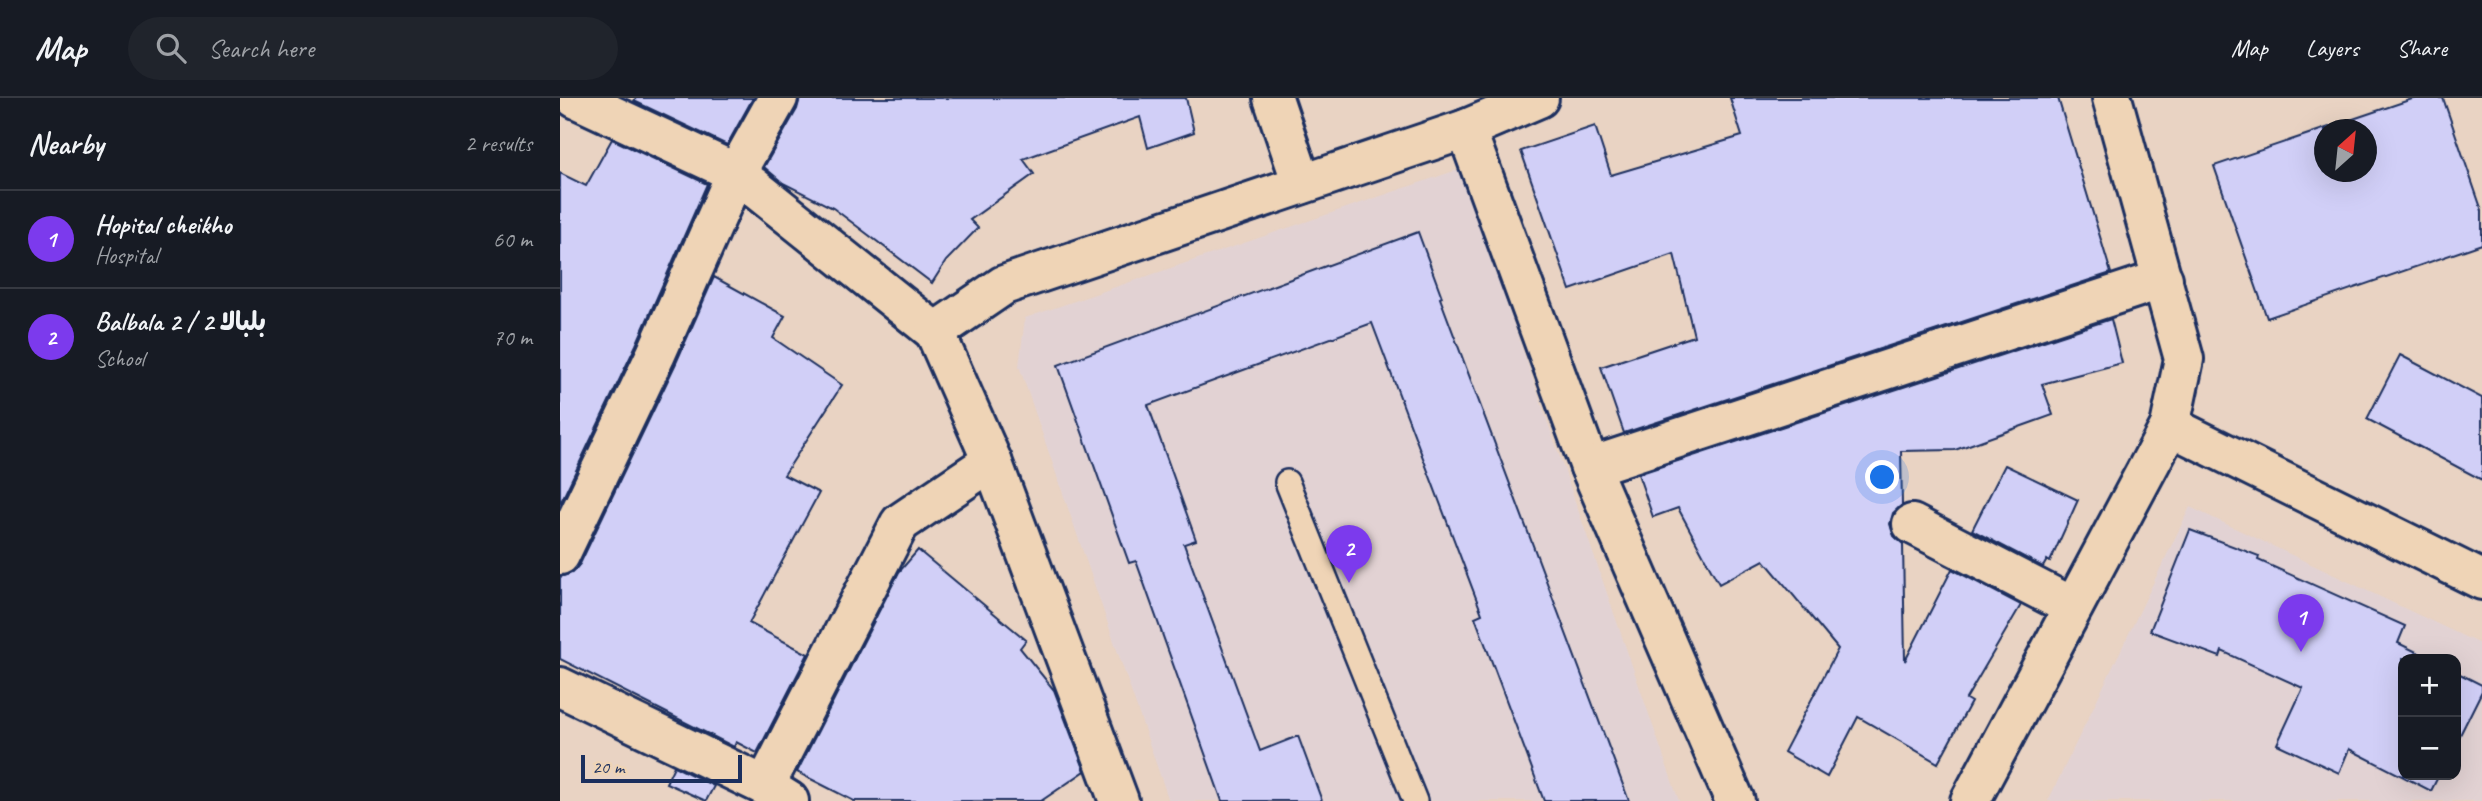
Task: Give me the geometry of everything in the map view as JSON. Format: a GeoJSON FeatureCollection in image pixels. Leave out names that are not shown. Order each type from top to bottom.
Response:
{"type":"FeatureCollection","features":[{"type":"Feature","properties":{"kind":"street"},"geometry":{"type":"LineString","coordinates":[[575,98],[736,173],[935,332],[992,461],[1119,801]]}},
{"type":"Feature","properties":{"kind":"street"},"geometry":{"type":"LineString","coordinates":[[560,555],[656,354],[736,173],[778,98]]}},
{"type":"Feature","properties":{"kind":"street"},"geometry":{"type":"LineString","coordinates":[[1273,98],[1302,184]]}},
{"type":"Feature","properties":{"kind":"street"},"geometry":{"type":"LineString","coordinates":[[1970,801],[2170,426],[2184,359],[2112,98]]}},
{"type":"Feature","properties":{"kind":"street"},"geometry":{"type":"LineString","coordinates":[[935,332],[1004,285],[1466,129],[1518,102]]}},
{"type":"Feature","properties":{"kind":"street"},"geometry":{"type":"LineString","coordinates":[[1466,129],[1590,467],[1735,801]]}},
{"type":"Feature","properties":{"kind":"street"},"geometry":{"type":"LineString","coordinates":[[1590,467],[2163,279]]}},
{"type":"Feature","properties":{"kind":"street"},"geometry":{"type":"LineString","coordinates":[[2170,426],[2482,580]]}},
{"type":"Feature","properties":{"kind":"street"},"geometry":{"type":"LineString","coordinates":[[560,687],[777,794],[900,523],[992,461]]}},
{"type":"Feature","properties":{"kind":"street"},"geometry":{"type":"LineString","coordinates":[[1912,524],[2073,607]]}},
{"type":"Feature","properties":{"kind":"lane"},"geometry":{"type":"LineString","coordinates":[[1287,482],[1415,801]]}},
{"type":"Feature","properties":{"kind":"shaded area"},"geometry":{"type":"Polygon","coordinates":[[[1460,169],[1679,801],[1169,801],[1019,366],[1025,318],[1460,169]]]}},
{"type":"Feature","properties":{"kind":"shaded area"},"geometry":{"type":"Polygon","coordinates":[[[2190,507],[2482,645],[2482,801],[2048,801],[2190,507]]]}},
{"type":"Feature","properties":{"kind":"building"},"geometry":{"type":"Polygon","coordinates":[[[636,98],[753,98],[727,145],[634,101],[636,98]]]}},
{"type":"Feature","properties":{"kind":"building"},"geometry":{"type":"Polygon","coordinates":[[[800,98],[1186,98],[1194,132],[1148,148],[1140,117],[1023,159],[1034,174],[970,220],[978,228],[946,261],[932,283],[833,208],[783,183],[764,167],[797,109],[800,98]]]}},
{"type":"Feature","properties":{"kind":"building"},"geometry":{"type":"Polygon","coordinates":[[[1730,98],[2058,98],[2111,273],[1624,433],[1601,367],[1694,336],[1674,254],[1570,290],[1521,151],[1595,126],[1611,175],[1742,136],[1730,98]]]}},
{"type":"Feature","properties":{"kind":"building"},"geometry":{"type":"Polygon","coordinates":[[[2415,98],[2443,98],[2482,211],[2482,244],[2267,318],[2214,166],[2314,132],[2314,182],[2377,182],[2377,119],[2353,119],[2415,98]]]}},
{"type":"Feature","properties":{"kind":"building"},"geometry":{"type":"Polygon","coordinates":[[[612,139],[707,184],[636,345],[560,504],[560,173],[586,186],[612,139]]]}},
{"type":"Feature","properties":{"kind":"building"},"geometry":{"type":"Polygon","coordinates":[[[1418,232],[1442,297],[1440,298],[1629,801],[1544,801],[1475,617],[1482,614],[1372,323],[1148,405],[1196,540],[1184,544],[1260,751],[1298,736],[1322,801],[1222,801],[1136,561],[1129,563],[1058,365],[1418,232]]]}},
{"type":"Feature","properties":{"kind":"building"},"geometry":{"type":"Polygon","coordinates":[[[714,277],[785,316],[773,338],[842,385],[784,475],[819,493],[749,623],[808,654],[757,753],[736,742],[734,747],[560,659],[560,577],[572,573],[580,564],[714,277]]]}},
{"type":"Feature","properties":{"kind":"building"},"geometry":{"type":"Polygon","coordinates":[[[2111,319],[2122,363],[2042,384],[2053,415],[1955,450],[1901,451],[1902,505],[1893,513],[1890,524],[1894,536],[1903,544],[1905,661],[1952,569],[2021,605],[1966,699],[1971,702],[1938,763],[1858,717],[1827,777],[1784,752],[1838,649],[1764,560],[1719,584],[1678,508],[1653,517],[1638,474],[2111,319]]]}},
{"type":"Feature","properties":{"kind":"building"},"geometry":{"type":"Polygon","coordinates":[[[2400,355],[2482,398],[2482,480],[2367,419],[2400,355]]]}},
{"type":"Feature","properties":{"kind":"building"},"geometry":{"type":"Polygon","coordinates":[[[2005,465],[2078,500],[2050,562],[2047,560],[2043,567],[1972,530],[2005,465]]]}},
{"type":"Feature","properties":{"kind":"building"},"geometry":{"type":"Polygon","coordinates":[[[2190,530],[2259,556],[2258,560],[2405,626],[2398,643],[2421,654],[2398,654],[2398,774],[2349,749],[2339,773],[2277,744],[2303,688],[2222,651],[2220,657],[2150,631],[2190,530]]]}},
{"type":"Feature","properties":{"kind":"building"},"geometry":{"type":"Polygon","coordinates":[[[918,550],[1026,640],[1020,648],[1054,690],[1085,771],[1041,801],[854,801],[797,772],[899,572],[918,550]]]}},
{"type":"Feature","properties":{"kind":"building"},"geometry":{"type":"Polygon","coordinates":[[[2461,674],[2482,685],[2482,691],[2461,733],[2461,674]]]}},
{"type":"Feature","properties":{"kind":"building"},"geometry":{"type":"Polygon","coordinates":[[[674,766],[714,786],[706,801],[666,783],[674,766]]]}},
{"type":"Feature","properties":{"kind":"building"},"geometry":{"type":"Polygon","coordinates":[[[2410,780],[2436,780],[2431,791],[2410,780]]]}},
{"type":"Feature","properties":{"kind":"place","name":"Balbala 2 / بلبالا 2"},"geometry":{"type":"Point","coordinates":[1349,583]}},
{"type":"Feature","properties":{"kind":"place","name":"Hopital cheikho"},"geometry":{"type":"Point","coordinates":[2301,652]}}]}
